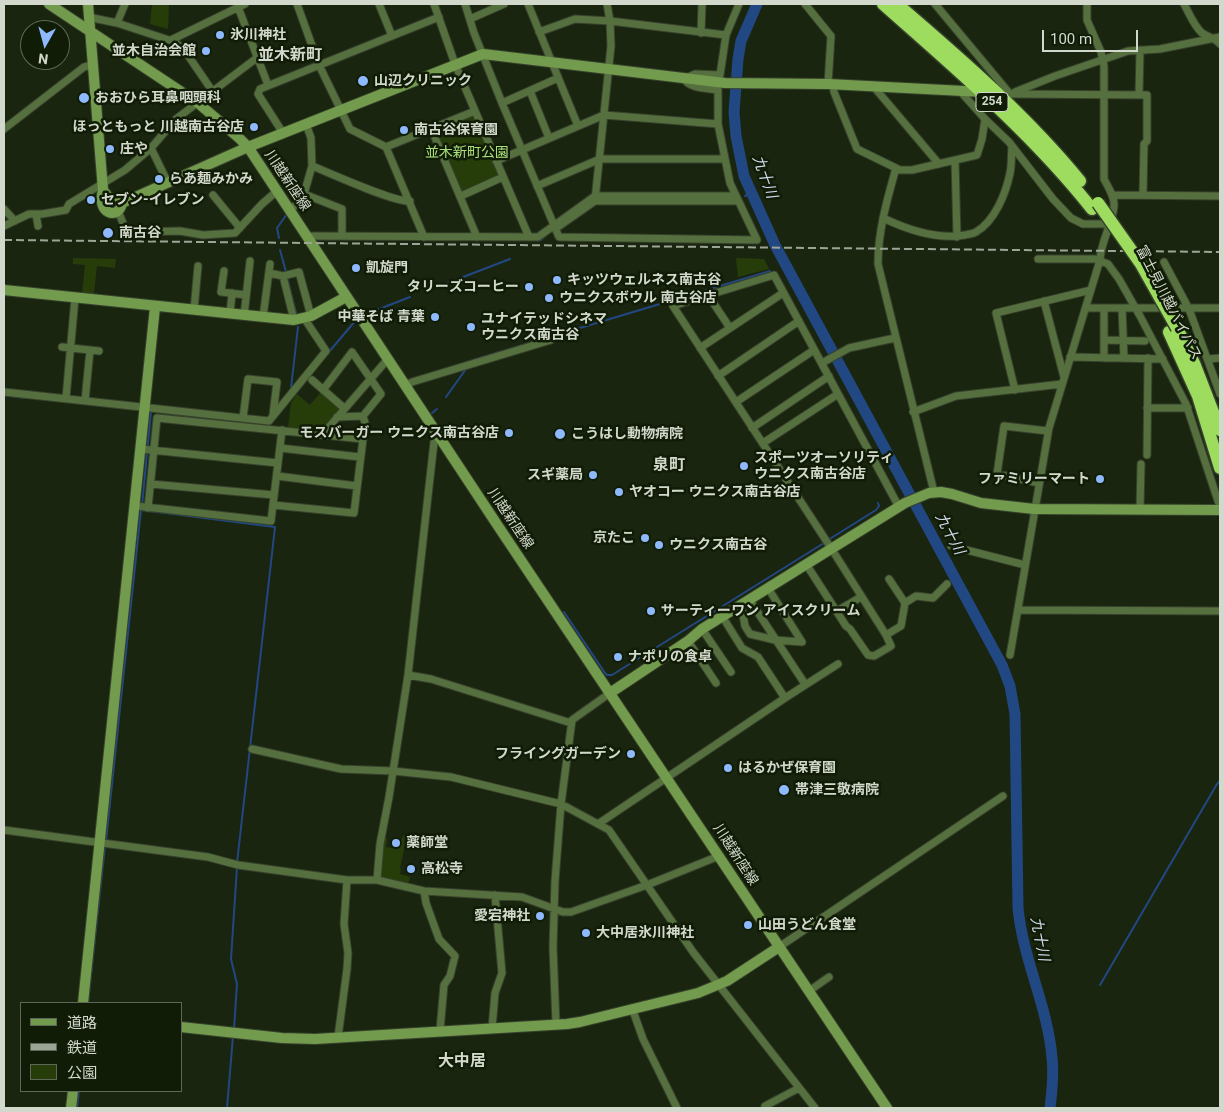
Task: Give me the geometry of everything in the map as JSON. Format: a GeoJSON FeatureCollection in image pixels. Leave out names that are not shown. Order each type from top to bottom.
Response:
{"type":"FeatureCollection","features":[{"type":"Feature","properties":{"kind":"highway","name":"富士見川越バイパス"},"geometry":{"type":"LineString","coordinates":[[883,4],[980,91],[1095,206]]}},
{"type":"Feature","properties":{"kind":"highway","name":"富士見川越バイパス"},"geometry":{"type":"LineString","coordinates":[[897,4],[1012,107],[1053,148],[1095,206],[1194,363],[1220,430]]}},
{"type":"Feature","properties":{"kind":"highway","name":"富士見川越バイパス"},"geometry":{"type":"LineString","coordinates":[[1173,330],[1198,396],[1220,468]]}},
{"type":"Feature","properties":{"kind":"street","name":"川越新座線"},"geometry":{"type":"LineString","coordinates":[[49,4],[198,103],[233,132],[248,148],[290,209],[387,360],[887,1108]]}},
{"type":"Feature","properties":{"kind":"street"},"geometry":{"type":"LineString","coordinates":[[88,4],[92,66],[105,191],[104,210],[108,212],[248,148],[483,54],[725,83],[830,84],[1010,94],[1147,95],[1147,141],[1144,144],[1144,195]]}},
{"type":"Feature","properties":{"kind":"street"},"geometry":{"type":"LineString","coordinates":[[117,23],[126,4]]}},
{"type":"Feature","properties":{"kind":"street"},"geometry":{"type":"LineString","coordinates":[[171,40],[229,8],[238,8],[245,4]]}},
{"type":"Feature","properties":{"kind":"street"},"geometry":{"type":"LineString","coordinates":[[297,4],[320,65],[351,130],[386,147],[424,237]]}},
{"type":"Feature","properties":{"kind":"street"},"geometry":{"type":"LineString","coordinates":[[379,4],[392,36]]}},
{"type":"Feature","properties":{"kind":"street"},"geometry":{"type":"LineString","coordinates":[[434,4],[455,64],[529,237]]}},
{"type":"Feature","properties":{"kind":"street"},"geometry":{"type":"LineString","coordinates":[[465,4],[502,103],[558,236],[757,240],[730,183],[718,124],[718,90],[692,86],[684,79]]}},
{"type":"Feature","properties":{"kind":"street"},"geometry":{"type":"LineString","coordinates":[[470,19],[504,4]]}},
{"type":"Feature","properties":{"kind":"street"},"geometry":{"type":"LineString","coordinates":[[528,4],[578,126]]}},
{"type":"Feature","properties":{"kind":"street"},"geometry":{"type":"LineString","coordinates":[[595,199],[611,46],[607,4]]}},
{"type":"Feature","properties":{"kind":"street"},"geometry":{"type":"LineString","coordinates":[[701,32],[702,4]]}},
{"type":"Feature","properties":{"kind":"street"},"geometry":{"type":"LineString","coordinates":[[684,79],[695,74],[720,75],[726,36],[738,4]]}},
{"type":"Feature","properties":{"kind":"street"},"geometry":{"type":"LineString","coordinates":[[805,4],[831,36],[830,84],[856,149],[896,168],[912,170],[939,164],[976,155],[982,139],[985,119]]}},
{"type":"Feature","properties":{"kind":"street"},"geometry":{"type":"LineString","coordinates":[[935,4],[1010,94]]}},
{"type":"Feature","properties":{"kind":"street"},"geometry":{"type":"LineString","coordinates":[[1010,655],[1048,431],[1086,308],[1114,205],[1112,195],[1104,180],[1103,60],[1087,20],[1087,4]]}},
{"type":"Feature","properties":{"kind":"street"},"geometry":{"type":"LineString","coordinates":[[1184,4],[1197,28],[1204,34],[1219,40]]}},
{"type":"Feature","properties":{"kind":"street"},"geometry":{"type":"LineString","coordinates":[[238,8],[268,85]]}},
{"type":"Feature","properties":{"kind":"street"},"geometry":{"type":"LineString","coordinates":[[88,17],[117,23],[177,43],[186,52],[213,92]]}},
{"type":"Feature","properties":{"kind":"street"},"geometry":{"type":"LineString","coordinates":[[284,133],[258,94],[260,89],[439,17]]}},
{"type":"Feature","properties":{"kind":"street"},"geometry":{"type":"LineString","coordinates":[[539,32],[571,19],[610,21],[726,36]]}},
{"type":"Feature","properties":{"kind":"street"},"geometry":{"type":"LineString","coordinates":[[1010,94],[1055,76],[1128,51],[1160,49],[1219,40]]}},
{"type":"Feature","properties":{"kind":"street"},"geometry":{"type":"LineString","coordinates":[[1139,95],[1140,50]]}},
{"type":"Feature","properties":{"kind":"street"},"geometry":{"type":"LineString","coordinates":[[4,226],[29,214],[66,210],[69,204],[105,191],[125,170],[151,148],[176,119],[258,57]]}},
{"type":"Feature","properties":{"kind":"street"},"geometry":{"type":"LineString","coordinates":[[4,129],[84,67],[92,66]]}},
{"type":"Feature","properties":{"kind":"street"},"geometry":{"type":"LineString","coordinates":[[502,103],[558,78]]}},
{"type":"Feature","properties":{"kind":"street"},"geometry":{"type":"LineString","coordinates":[[874,86],[939,164]]}},
{"type":"Feature","properties":{"kind":"street"},"geometry":{"type":"LineString","coordinates":[[960,90],[1012,146],[1053,199],[1071,218],[1083,224],[1109,224]]}},
{"type":"Feature","properties":{"kind":"street"},"geometry":{"type":"LineString","coordinates":[[530,91],[549,138]]}},
{"type":"Feature","properties":{"kind":"street"},"geometry":{"type":"LineString","coordinates":[[386,147],[475,111]]}},
{"type":"Feature","properties":{"kind":"street"},"geometry":{"type":"LineString","coordinates":[[496,161],[604,115],[718,124]]}},
{"type":"Feature","properties":{"kind":"street"},"geometry":{"type":"LineString","coordinates":[[290,209],[302,200],[312,166],[311,138],[306,124]]}},
{"type":"Feature","properties":{"kind":"street"},"geometry":{"type":"LineString","coordinates":[[431,128],[477,237]]}},
{"type":"Feature","properties":{"kind":"street"},"geometry":{"type":"LineString","coordinates":[[883,218],[902,228],[943,237],[957,237],[975,233],[989,220],[1004,194],[1011,171],[1012,146]]}},
{"type":"Feature","properties":{"kind":"street"},"geometry":{"type":"LineString","coordinates":[[151,148],[168,183]]}},
{"type":"Feature","properties":{"kind":"street"},"geometry":{"type":"LineString","coordinates":[[537,186],[600,159],[725,160]]}},
{"type":"Feature","properties":{"kind":"street"},"geometry":{"type":"LineString","coordinates":[[955,160],[957,237]]}},
{"type":"Feature","properties":{"kind":"street"},"geometry":{"type":"LineString","coordinates":[[312,166],[381,193],[404,201],[410,201]]}},
{"type":"Feature","properties":{"kind":"street"},"geometry":{"type":"LineString","coordinates":[[896,168],[878,242],[878,264],[934,492]]}},
{"type":"Feature","properties":{"kind":"street"},"geometry":{"type":"LineString","coordinates":[[461,196],[503,177]]}},
{"type":"Feature","properties":{"kind":"street"},"geometry":{"type":"LineString","coordinates":[[105,191],[119,200],[125,228],[130,232],[180,232],[218,236],[235,233],[277,191]]}},
{"type":"Feature","properties":{"kind":"street"},"geometry":{"type":"LineString","coordinates":[[304,194],[342,209],[342,236]]}},
{"type":"Feature","properties":{"kind":"street"},"geometry":{"type":"LineString","coordinates":[[213,195],[240,228]]}},
{"type":"Feature","properties":{"kind":"street"},"geometry":{"type":"LineString","coordinates":[[1112,195],[1220,196]]}},
{"type":"Feature","properties":{"kind":"street"},"geometry":{"type":"LineString","coordinates":[[307,236],[538,237],[595,199],[737,199]]}},
{"type":"Feature","properties":{"kind":"street"},"geometry":{"type":"LineString","coordinates":[[4,208],[15,221]]}},
{"type":"Feature","properties":{"kind":"street"},"geometry":{"type":"LineString","coordinates":[[36,214],[38,226]]}},
{"type":"Feature","properties":{"kind":"street"},"geometry":{"type":"LineString","coordinates":[[556,1024],[553,947],[555,882],[571,722],[573,718],[722,616],[902,505],[922,495],[934,492],[952,494],[980,503],[1034,509],[1220,508],[1188,408],[1136,308],[1108,264],[1100,260],[1038,259]]}},
{"type":"Feature","properties":{"kind":"street"},"geometry":{"type":"LineString","coordinates":[[244,316],[250,261]]}},
{"type":"Feature","properties":{"kind":"street"},"geometry":{"type":"LineString","coordinates":[[1164,262],[1189,308],[1220,394]]}},
{"type":"Feature","properties":{"kind":"street"},"geometry":{"type":"LineString","coordinates":[[263,317],[270,264]]}},
{"type":"Feature","properties":{"kind":"street"},"geometry":{"type":"LineString","coordinates":[[194,310],[198,266]]}},
{"type":"Feature","properties":{"kind":"street"},"geometry":{"type":"LineString","coordinates":[[224,272],[221,292],[246,295]]}},
{"type":"Feature","properties":{"kind":"street"},"geometry":{"type":"LineString","coordinates":[[269,274],[283,276],[299,272],[303,318]]}},
{"type":"Feature","properties":{"kind":"street"},"geometry":{"type":"LineString","coordinates":[[806,564],[846,626],[868,655],[874,656],[891,646],[831,548],[673,306],[774,275],[814,350],[825,361],[829,376],[838,394],[902,505]]}},
{"type":"Feature","properties":{"kind":"street"},"geometry":{"type":"LineString","coordinates":[[4,392],[269,421],[326,351],[303,318],[283,276]]}},
{"type":"Feature","properties":{"kind":"street"},"geometry":{"type":"LineString","coordinates":[[4,290],[244,316],[303,318],[346,297]]}},
{"type":"Feature","properties":{"kind":"street"},"geometry":{"type":"LineString","coordinates":[[1015,390],[996,313],[1091,290]]}},
{"type":"Feature","properties":{"kind":"street"},"geometry":{"type":"LineString","coordinates":[[230,314],[232,293]]}},
{"type":"Feature","properties":{"kind":"street"},"geometry":{"type":"LineString","coordinates":[[700,348],[783,293]]}},
{"type":"Feature","properties":{"kind":"street"},"geometry":{"type":"LineString","coordinates":[[708,295],[730,328]]}},
{"type":"Feature","properties":{"kind":"street"},"geometry":{"type":"LineString","coordinates":[[66,398],[66,348],[75,298]]}},
{"type":"Feature","properties":{"kind":"street"},"geometry":{"type":"LineString","coordinates":[[1044,301],[1063,381]]}},
{"type":"Feature","properties":{"kind":"street"},"geometry":{"type":"LineString","coordinates":[[83,1002],[141,449],[154,367],[155,307]]}},
{"type":"Feature","properties":{"kind":"street"},"geometry":{"type":"LineString","coordinates":[[1086,308],[1220,308]]}},
{"type":"Feature","properties":{"kind":"street"},"geometry":{"type":"LineString","coordinates":[[1104,308],[1104,358]]}},
{"type":"Feature","properties":{"kind":"street"},"geometry":{"type":"LineString","coordinates":[[1122,308],[1124,358]]}},
{"type":"Feature","properties":{"kind":"street"},"geometry":{"type":"LineString","coordinates":[[718,376],[799,321]]}},
{"type":"Feature","properties":{"kind":"street"},"geometry":{"type":"LineString","coordinates":[[825,361],[849,348],[896,338]]}},
{"type":"Feature","properties":{"kind":"street"},"geometry":{"type":"LineString","coordinates":[[405,386],[412,382],[551,340]]}},
{"type":"Feature","properties":{"kind":"street"},"geometry":{"type":"LineString","coordinates":[[1104,340],[1145,341]]}},
{"type":"Feature","properties":{"kind":"street"},"geometry":{"type":"LineString","coordinates":[[66,348],[99,351]]}},
{"type":"Feature","properties":{"kind":"street"},"geometry":{"type":"LineString","coordinates":[[85,401],[90,350]]}},
{"type":"Feature","properties":{"kind":"street"},"geometry":{"type":"LineString","coordinates":[[736,402],[814,350]]}},
{"type":"Feature","properties":{"kind":"street"},"geometry":{"type":"LineString","coordinates":[[323,390],[352,352],[381,394],[363,416]]}},
{"type":"Feature","properties":{"kind":"street"},"geometry":{"type":"LineString","coordinates":[[1070,357],[1162,359]]}},
{"type":"Feature","properties":{"kind":"street"},"geometry":{"type":"LineString","coordinates":[[1147,455],[1148,358]]}},
{"type":"Feature","properties":{"kind":"street"},"geometry":{"type":"LineString","coordinates":[[1208,359],[1220,358]]}},
{"type":"Feature","properties":{"kind":"street"},"geometry":{"type":"LineString","coordinates":[[322,435],[387,360]]}},
{"type":"Feature","properties":{"kind":"street"},"geometry":{"type":"LineString","coordinates":[[752,428],[829,376]]}},
{"type":"Feature","properties":{"kind":"street"},"geometry":{"type":"LineString","coordinates":[[243,418],[248,378],[277,382],[273,416]]}},
{"type":"Feature","properties":{"kind":"street"},"geometry":{"type":"LineString","coordinates":[[312,380],[344,408]]}},
{"type":"Feature","properties":{"kind":"street"},"geometry":{"type":"LineString","coordinates":[[914,412],[956,396],[1015,390],[1063,381]]}},
{"type":"Feature","properties":{"kind":"street"},"geometry":{"type":"LineString","coordinates":[[763,443],[838,394]]}},
{"type":"Feature","properties":{"kind":"street"},"geometry":{"type":"LineString","coordinates":[[1147,408],[1188,408]]}},
{"type":"Feature","properties":{"kind":"street"},"geometry":{"type":"LineString","coordinates":[[337,416],[363,416]]}},
{"type":"Feature","properties":{"kind":"street"},"geometry":{"type":"LineString","coordinates":[[273,505],[354,513],[365,423],[363,416]]}},
{"type":"Feature","properties":{"kind":"street"},"geometry":{"type":"LineString","coordinates":[[148,508],[158,418],[363,439]]}},
{"type":"Feature","properties":{"kind":"street"},"geometry":{"type":"LineString","coordinates":[[1039,483],[998,474],[1004,426],[1048,431]]}},
{"type":"Feature","properties":{"kind":"street"},"geometry":{"type":"LineString","coordinates":[[136,506],[271,521],[282,430]]}},
{"type":"Feature","properties":{"kind":"street"},"geometry":{"type":"LineString","coordinates":[[377,880],[380,844],[408,675],[434,442],[437,434]]}},
{"type":"Feature","properties":{"kind":"street"},"geometry":{"type":"LineString","coordinates":[[280,448],[360,457]]}},
{"type":"Feature","properties":{"kind":"street"},"geometry":{"type":"LineString","coordinates":[[141,449],[278,463]]}},
{"type":"Feature","properties":{"kind":"street"},"geometry":{"type":"LineString","coordinates":[[1140,509],[1141,464]]}},
{"type":"Feature","properties":{"kind":"street"},"geometry":{"type":"LineString","coordinates":[[277,476],[357,486]]}},
{"type":"Feature","properties":{"kind":"street"},"geometry":{"type":"LineString","coordinates":[[151,484],[274,495]]}},
{"type":"Feature","properties":{"kind":"street"},"geometry":{"type":"LineString","coordinates":[[951,546],[1025,565]]}},
{"type":"Feature","properties":{"kind":"street"},"geometry":{"type":"LineString","coordinates":[[886,635],[901,626],[905,603],[889,579]]}},
{"type":"Feature","properties":{"kind":"street"},"geometry":{"type":"LineString","coordinates":[[905,603],[916,596],[933,598],[947,584]]}},
{"type":"Feature","properties":{"kind":"street"},"geometry":{"type":"LineString","coordinates":[[745,602],[745,626],[750,634],[775,640],[802,642],[768,588]]}},
{"type":"Feature","properties":{"kind":"street"},"geometry":{"type":"LineString","coordinates":[[836,611],[861,597]]}},
{"type":"Feature","properties":{"kind":"street"},"geometry":{"type":"LineString","coordinates":[[745,602],[775,640],[805,684]]}},
{"type":"Feature","properties":{"kind":"street"},"geometry":{"type":"LineString","coordinates":[[1018,610],[1220,611]]}},
{"type":"Feature","properties":{"kind":"street"},"geometry":{"type":"LineString","coordinates":[[722,616],[742,648],[758,657],[786,698]]}},
{"type":"Feature","properties":{"kind":"street"},"geometry":{"type":"LineString","coordinates":[[702,629],[731,672]]}},
{"type":"Feature","properties":{"kind":"street"},"geometry":{"type":"LineString","coordinates":[[688,641],[716,683]]}},
{"type":"Feature","properties":{"kind":"street"},"geometry":{"type":"LineString","coordinates":[[598,824],[805,684],[838,664]]}},
{"type":"Feature","properties":{"kind":"street"},"geometry":{"type":"LineString","coordinates":[[408,675],[431,678],[571,722]]}},
{"type":"Feature","properties":{"kind":"street"},"geometry":{"type":"LineString","coordinates":[[252,749],[341,769],[393,771],[451,777],[562,804],[608,830],[693,952],[814,1108]]}},
{"type":"Feature","properties":{"kind":"street"},"geometry":{"type":"LineString","coordinates":[[182,1028],[298,1039],[556,1024],[580,1022],[698,993],[719,984],[779,947],[1002,796]]}},
{"type":"Feature","properties":{"kind":"street"},"geometry":{"type":"LineString","coordinates":[[4,830],[208,857],[238,865],[347,880],[377,880],[424,891],[522,897],[563,912],[577,911],[719,856]]}},
{"type":"Feature","properties":{"kind":"street"},"geometry":{"type":"LineString","coordinates":[[338,1037],[348,953],[344,924],[347,880]]}},
{"type":"Feature","properties":{"kind":"street"},"geometry":{"type":"LineString","coordinates":[[424,891],[426,903],[439,939],[455,956],[450,976],[444,985],[440,1030]]}},
{"type":"Feature","properties":{"kind":"street"},"geometry":{"type":"LineString","coordinates":[[492,1028],[495,993],[502,973],[495,895]]}},
{"type":"Feature","properties":{"kind":"street"},"geometry":{"type":"LineString","coordinates":[[809,991],[829,977]]}},
{"type":"Feature","properties":{"kind":"street"},"geometry":{"type":"LineString","coordinates":[[632,1008],[643,1039],[677,1108]]}},
{"type":"Feature","properties":{"kind":"street"},"geometry":{"type":"LineString","coordinates":[[765,1106],[798,1088]]}},
{"type":"Feature","properties":{"kind":"street"},"geometry":{"type":"LineString","coordinates":[[71,1108],[73,1092]]}},
{"type":"Feature","properties":{"kind":"green space"},"geometry":{"type":"Polygon","coordinates":[[[152,4],[169,4],[168,29],[150,24],[152,4]]]}},
{"type":"Feature","properties":{"kind":"green space","name":"並木新町公園"},"geometry":{"type":"Polygon","coordinates":[[[471,115],[474,116],[499,174],[498,177],[464,191],[461,190],[436,132],[437,129],[471,115]]]}},
{"type":"Feature","properties":{"kind":"green space"},"geometry":{"type":"Polygon","coordinates":[[[73,258],[116,259],[115,268],[97,266],[94,293],[97,295],[80,293],[82,292],[85,265],[73,264],[73,258]]]}},
{"type":"Feature","properties":{"kind":"green space"},"geometry":{"type":"Polygon","coordinates":[[[736,258],[764,259],[769,269],[738,277],[736,258]]]}},
{"type":"Feature","properties":{"kind":"green space"},"geometry":{"type":"Polygon","coordinates":[[[321,392],[339,407],[322,431],[288,428],[291,403],[297,394],[310,405],[321,392]]]}},
{"type":"Feature","properties":{"kind":"green space"},"geometry":{"type":"Polygon","coordinates":[[[403,835],[407,836],[400,874],[410,877],[408,885],[380,878],[384,837],[387,838],[386,847],[399,849],[403,835]]]}},
{"type":"Feature","properties":{"kind":"waterway","name":"九十川"},"geometry":{"type":"LineString","coordinates":[[757,4],[741,41],[738,59],[734,112],[736,136],[744,176],[775,245],[1002,665],[1010,686],[1015,714],[1018,908],[1025,946],[1050,1039],[1053,1070],[1050,1108]]}},
{"type":"Feature","properties":{"kind":"waterway","name":"九十川"},"geometry":{"type":"LineString","coordinates":[[745,196],[751,193]]}},
{"type":"Feature","properties":{"kind":"waterway"},"geometry":{"type":"LineString","coordinates":[[279,238],[277,228],[287,214]]}},
{"type":"Feature","properties":{"kind":"waterway"},"geometry":{"type":"LineString","coordinates":[[541,240],[547,234]]}},
{"type":"Feature","properties":{"kind":"waterway"},"geometry":{"type":"LineString","coordinates":[[280,250],[286,272]]}},
{"type":"Feature","properties":{"kind":"waterway"},"geometry":{"type":"LineString","coordinates":[[437,287],[510,259]]}},
{"type":"Feature","properties":{"kind":"waterway"},"geometry":{"type":"LineString","coordinates":[[473,360],[770,271]]}},
{"type":"Feature","properties":{"kind":"waterway"},"geometry":{"type":"LineString","coordinates":[[287,277],[296,313]]}},
{"type":"Feature","properties":{"kind":"waterway"},"geometry":{"type":"LineString","coordinates":[[369,313],[410,297]]}},
{"type":"Feature","properties":{"kind":"waterway"},"geometry":{"type":"LineString","coordinates":[[328,353],[356,320]]}},
{"type":"Feature","properties":{"kind":"waterway"},"geometry":{"type":"LineString","coordinates":[[291,388],[298,327]]}},
{"type":"Feature","properties":{"kind":"waterway"},"geometry":{"type":"LineString","coordinates":[[446,397],[466,369]]}},
{"type":"Feature","properties":{"kind":"waterway"},"geometry":{"type":"LineString","coordinates":[[4,395],[25,398]]}},
{"type":"Feature","properties":{"kind":"waterway"},"geometry":{"type":"LineString","coordinates":[[432,413],[437,409]]}},
{"type":"Feature","properties":{"kind":"waterway"},"geometry":{"type":"LineString","coordinates":[[142,506],[151,411]]}},
{"type":"Feature","properties":{"kind":"waterway"},"geometry":{"type":"LineString","coordinates":[[828,540],[876,510],[879,506],[878,503]]}},
{"type":"Feature","properties":{"kind":"waterway"},"geometry":{"type":"LineString","coordinates":[[141,510],[275,527],[237,863]]}},
{"type":"Feature","properties":{"kind":"waterway"},"geometry":{"type":"LineString","coordinates":[[106,841],[141,510]]}},
{"type":"Feature","properties":{"kind":"waterway"},"geometry":{"type":"LineString","coordinates":[[564,612],[605,673],[612,675],[824,543]]}},
{"type":"Feature","properties":{"kind":"waterway"},"geometry":{"type":"LineString","coordinates":[[1100,985],[1220,781]]}},
{"type":"Feature","properties":{"kind":"waterway"},"geometry":{"type":"LineString","coordinates":[[88,1002],[105,846]]}},
{"type":"Feature","properties":{"kind":"waterway"},"geometry":{"type":"LineString","coordinates":[[234,1029],[237,984],[231,959],[237,867]]}},
{"type":"Feature","properties":{"kind":"waterway"},"geometry":{"type":"LineString","coordinates":[[227,1108],[233,1036]]}},
{"type":"Feature","properties":{"kind":"waterway"},"geometry":{"type":"LineString","coordinates":[[77,1108],[79,1092]]}},
{"type":"Feature","properties":{"kind":"railway"},"geometry":{"type":"LineString","coordinates":[[4,240],[1220,252]]}},
{"type":"Feature","properties":{"kind":"place","name":"氷川神社"},"geometry":{"type":"Point","coordinates":[220,35]}},
{"type":"Feature","properties":{"kind":"place","name":"並木自治会館"},"geometry":{"type":"Point","coordinates":[206,51]}},
{"type":"Feature","properties":{"kind":"place","name":"山辺クリニック"},"geometry":{"type":"Point","coordinates":[363,81]}},
{"type":"Feature","properties":{"kind":"place","name":"おおひら耳鼻咽頭科"},"geometry":{"type":"Point","coordinates":[84,98]}},
{"type":"Feature","properties":{"kind":"place","name":"ほっともっと 川越南古谷店"},"geometry":{"type":"Point","coordinates":[254,127]}},
{"type":"Feature","properties":{"kind":"place","name":"南古谷保育園"},"geometry":{"type":"Point","coordinates":[404,130]}},
{"type":"Feature","properties":{"kind":"place","name":"庄や"},"geometry":{"type":"Point","coordinates":[110,149]}},
{"type":"Feature","properties":{"kind":"place","name":"らあ麺みかみ"},"geometry":{"type":"Point","coordinates":[159,179]}},
{"type":"Feature","properties":{"kind":"place","name":"セブン-イレブン"},"geometry":{"type":"Point","coordinates":[91,200]}},
{"type":"Feature","properties":{"kind":"place","name":"南古谷"},"geometry":{"type":"Point","coordinates":[108,233]}},
{"type":"Feature","properties":{"kind":"place","name":"凱旋門"},"geometry":{"type":"Point","coordinates":[356,268]}},
{"type":"Feature","properties":{"kind":"place","name":"キッツウェルネス南古谷"},"geometry":{"type":"Point","coordinates":[557,280]}},
{"type":"Feature","properties":{"kind":"place","name":"タリーズコーヒー"},"geometry":{"type":"Point","coordinates":[529,287]}},
{"type":"Feature","properties":{"kind":"place","name":"ウニクスボウル 南古谷店"},"geometry":{"type":"Point","coordinates":[549,298]}},
{"type":"Feature","properties":{"kind":"place","name":"中華そば 青葉"},"geometry":{"type":"Point","coordinates":[435,317]}},
{"type":"Feature","properties":{"kind":"place","name":"ユナイテッドシネマ ウニクス南古谷"},"geometry":{"type":"Point","coordinates":[471,327]}},
{"type":"Feature","properties":{"kind":"place","name":"モスバーガー ウニクス南古谷店"},"geometry":{"type":"Point","coordinates":[509,433]}},
{"type":"Feature","properties":{"kind":"place","name":"こうはし動物病院"},"geometry":{"type":"Point","coordinates":[560,434]}},
{"type":"Feature","properties":{"kind":"place","name":"スポーツオーソリティ ウニクス南古谷店"},"geometry":{"type":"Point","coordinates":[744,466]}},
{"type":"Feature","properties":{"kind":"place","name":"スギ薬局"},"geometry":{"type":"Point","coordinates":[593,475]}},
{"type":"Feature","properties":{"kind":"place","name":"ファミリーマート"},"geometry":{"type":"Point","coordinates":[1100,479]}},
{"type":"Feature","properties":{"kind":"place","name":"ヤオコー ウニクス南古谷店"},"geometry":{"type":"Point","coordinates":[619,492]}},
{"type":"Feature","properties":{"kind":"place","name":"京たこ"},"geometry":{"type":"Point","coordinates":[645,538]}},
{"type":"Feature","properties":{"kind":"place","name":"ウニクス南古谷"},"geometry":{"type":"Point","coordinates":[659,545]}},
{"type":"Feature","properties":{"kind":"place","name":"サーティーワン アイスクリーム"},"geometry":{"type":"Point","coordinates":[651,611]}},
{"type":"Feature","properties":{"kind":"place","name":"ナポリの食卓"},"geometry":{"type":"Point","coordinates":[618,657]}},
{"type":"Feature","properties":{"kind":"place","name":"フライングガーデン"},"geometry":{"type":"Point","coordinates":[631,754]}},
{"type":"Feature","properties":{"kind":"place","name":"はるかぜ保育園"},"geometry":{"type":"Point","coordinates":[728,768]}},
{"type":"Feature","properties":{"kind":"place","name":"帯津三敬病院"},"geometry":{"type":"Point","coordinates":[784,790]}},
{"type":"Feature","properties":{"kind":"place","name":"薬師堂"},"geometry":{"type":"Point","coordinates":[396,843]}},
{"type":"Feature","properties":{"kind":"place","name":"高松寺"},"geometry":{"type":"Point","coordinates":[411,869]}},
{"type":"Feature","properties":{"kind":"place","name":"愛宕神社"},"geometry":{"type":"Point","coordinates":[540,916]}},
{"type":"Feature","properties":{"kind":"place","name":"山田うどん食堂"},"geometry":{"type":"Point","coordinates":[748,925]}},
{"type":"Feature","properties":{"kind":"place","name":"大中居氷川神社"},"geometry":{"type":"Point","coordinates":[586,933]}},
{"type":"Feature","properties":{"kind":"district","name":"並木新町"},"geometry":{"type":"Point","coordinates":[290,56]}},
{"type":"Feature","properties":{"kind":"district","name":"泉町"},"geometry":{"type":"Point","coordinates":[669,466]}},
{"type":"Feature","properties":{"kind":"district","name":"大中居"},"geometry":{"type":"Point","coordinates":[462,1062]}}]}
